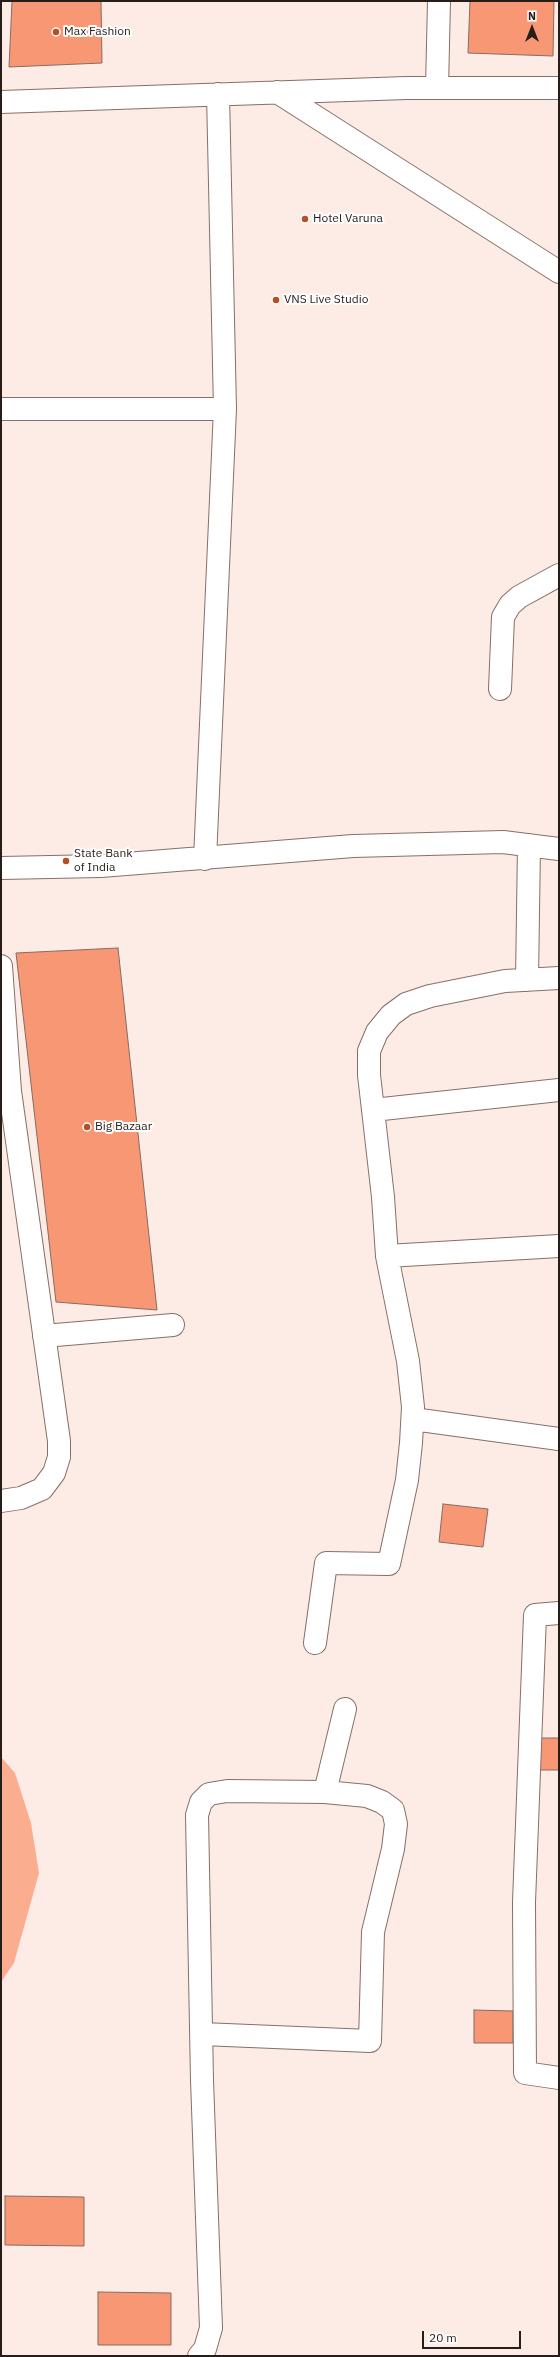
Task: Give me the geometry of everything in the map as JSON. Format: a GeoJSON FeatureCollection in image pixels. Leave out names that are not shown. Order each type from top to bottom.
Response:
{"type":"FeatureCollection","features":[{"type":"Feature","properties":{"kind":"street"},"geometry":{"type":"LineString","coordinates":[[437,88],[438,1]]}},
{"type":"Feature","properties":{"kind":"street"},"geometry":{"type":"LineString","coordinates":[[1,102],[277,92],[437,88],[559,88]]}},
{"type":"Feature","properties":{"kind":"street"},"geometry":{"type":"LineString","coordinates":[[277,92],[559,272]]}},
{"type":"Feature","properties":{"kind":"street"},"geometry":{"type":"LineString","coordinates":[[205,859],[225,409],[218,94]]}},
{"type":"Feature","properties":{"kind":"street"},"geometry":{"type":"LineString","coordinates":[[1,409],[225,409]]}},
{"type":"Feature","properties":{"kind":"street"},"geometry":{"type":"LineString","coordinates":[[500,689],[503,617],[510,605],[520,597],[559,575]]}},
{"type":"Feature","properties":{"kind":"street"},"geometry":{"type":"LineString","coordinates":[[1,868],[101,866],[205,859],[353,846],[503,842],[559,849]]}},
{"type":"Feature","properties":{"kind":"street"},"geometry":{"type":"LineString","coordinates":[[527,980],[530,845]]}},
{"type":"Feature","properties":{"kind":"street"},"geometry":{"type":"LineString","coordinates":[[1,966],[10,1091],[59,1441],[59,1457],[54,1473],[42,1489],[21,1498],[1,1501]]}},
{"type":"Feature","properties":{"kind":"street"},"geometry":{"type":"LineString","coordinates":[[315,1643],[326,1563],[389,1564],[408,1480],[413,1419],[408,1361],[387,1256],[369,1051],[377,1032],[391,1015],[406,1004],[430,996],[505,981],[559,978]]}},
{"type":"Feature","properties":{"kind":"street"},"geometry":{"type":"LineString","coordinates":[[373,1110],[559,1090]]}},
{"type":"Feature","properties":{"kind":"street"},"geometry":{"type":"LineString","coordinates":[[387,1256],[559,1246]]}},
{"type":"Feature","properties":{"kind":"street"},"geometry":{"type":"LineString","coordinates":[[44,1336],[172,1325]]}},
{"type":"Feature","properties":{"kind":"street"},"geometry":{"type":"LineString","coordinates":[[413,1419],[559,1439]]}},
{"type":"Feature","properties":{"kind":"street"},"geometry":{"type":"LineString","coordinates":[[559,1614],[535,1615],[524,1902],[526,2073],[559,2078]]}},
{"type":"Feature","properties":{"kind":"street"},"geometry":{"type":"LineString","coordinates":[[325,1792],[345,1709]]}},
{"type":"Feature","properties":{"kind":"street"},"geometry":{"type":"LineString","coordinates":[[199,2356],[205,2349],[211,2328],[202,2080],[197,1815],[201,1802],[209,1794],[227,1791],[325,1792],[367,1796],[382,1802],[393,1810],[396,1824],[393,1849],[373,1932],[370,2041],[202,2034]]}},
{"type":"Feature","properties":{"kind":"shaded area"},"geometry":{"type":"Polygon","coordinates":[[[1,1757],[15,1773],[31,1823],[39,1873],[14,1963],[1,1982],[1,1757]]]}},
{"type":"Feature","properties":{"kind":"building","name":"Max Fashion"},"geometry":{"type":"Polygon","coordinates":[[[12,1],[101,1],[102,63],[9,67],[12,1]]]}},
{"type":"Feature","properties":{"kind":"building"},"geometry":{"type":"Polygon","coordinates":[[[470,1],[554,1],[553,56],[468,53],[470,1]]]}},
{"type":"Feature","properties":{"kind":"building","name":"Big Bazaar"},"geometry":{"type":"Polygon","coordinates":[[[118,948],[157,1310],[56,1302],[16,953],[118,948]]]}},
{"type":"Feature","properties":{"kind":"building"},"geometry":{"type":"Polygon","coordinates":[[[443,1504],[488,1509],[483,1547],[439,1542],[443,1504]]]}},
{"type":"Feature","properties":{"kind":"building"},"geometry":{"type":"Polygon","coordinates":[[[538,1738],[559,1738],[559,1770],[538,1770],[538,1738]]]}},
{"type":"Feature","properties":{"kind":"building"},"geometry":{"type":"Polygon","coordinates":[[[474,2010],[513,2011],[513,2043],[474,2043],[474,2010]]]}},
{"type":"Feature","properties":{"kind":"building"},"geometry":{"type":"Polygon","coordinates":[[[5,2196],[84,2197],[84,2246],[5,2245],[5,2196]]]}},
{"type":"Feature","properties":{"kind":"building"},"geometry":{"type":"Polygon","coordinates":[[[98,2292],[171,2293],[171,2345],[98,2345],[98,2292]]]}},
{"type":"Feature","properties":{"kind":"place","name":"Max Fashion"},"geometry":{"type":"Point","coordinates":[56,32]}},
{"type":"Feature","properties":{"kind":"place","name":"Hotel Varuna"},"geometry":{"type":"Point","coordinates":[305,219]}},
{"type":"Feature","properties":{"kind":"place","name":"VNS Live Studio"},"geometry":{"type":"Point","coordinates":[276,300]}},
{"type":"Feature","properties":{"kind":"place","name":"State Bank of India"},"geometry":{"type":"Point","coordinates":[66,861]}},
{"type":"Feature","properties":{"kind":"place","name":"Big Bazaar"},"geometry":{"type":"Point","coordinates":[87,1127]}}]}
